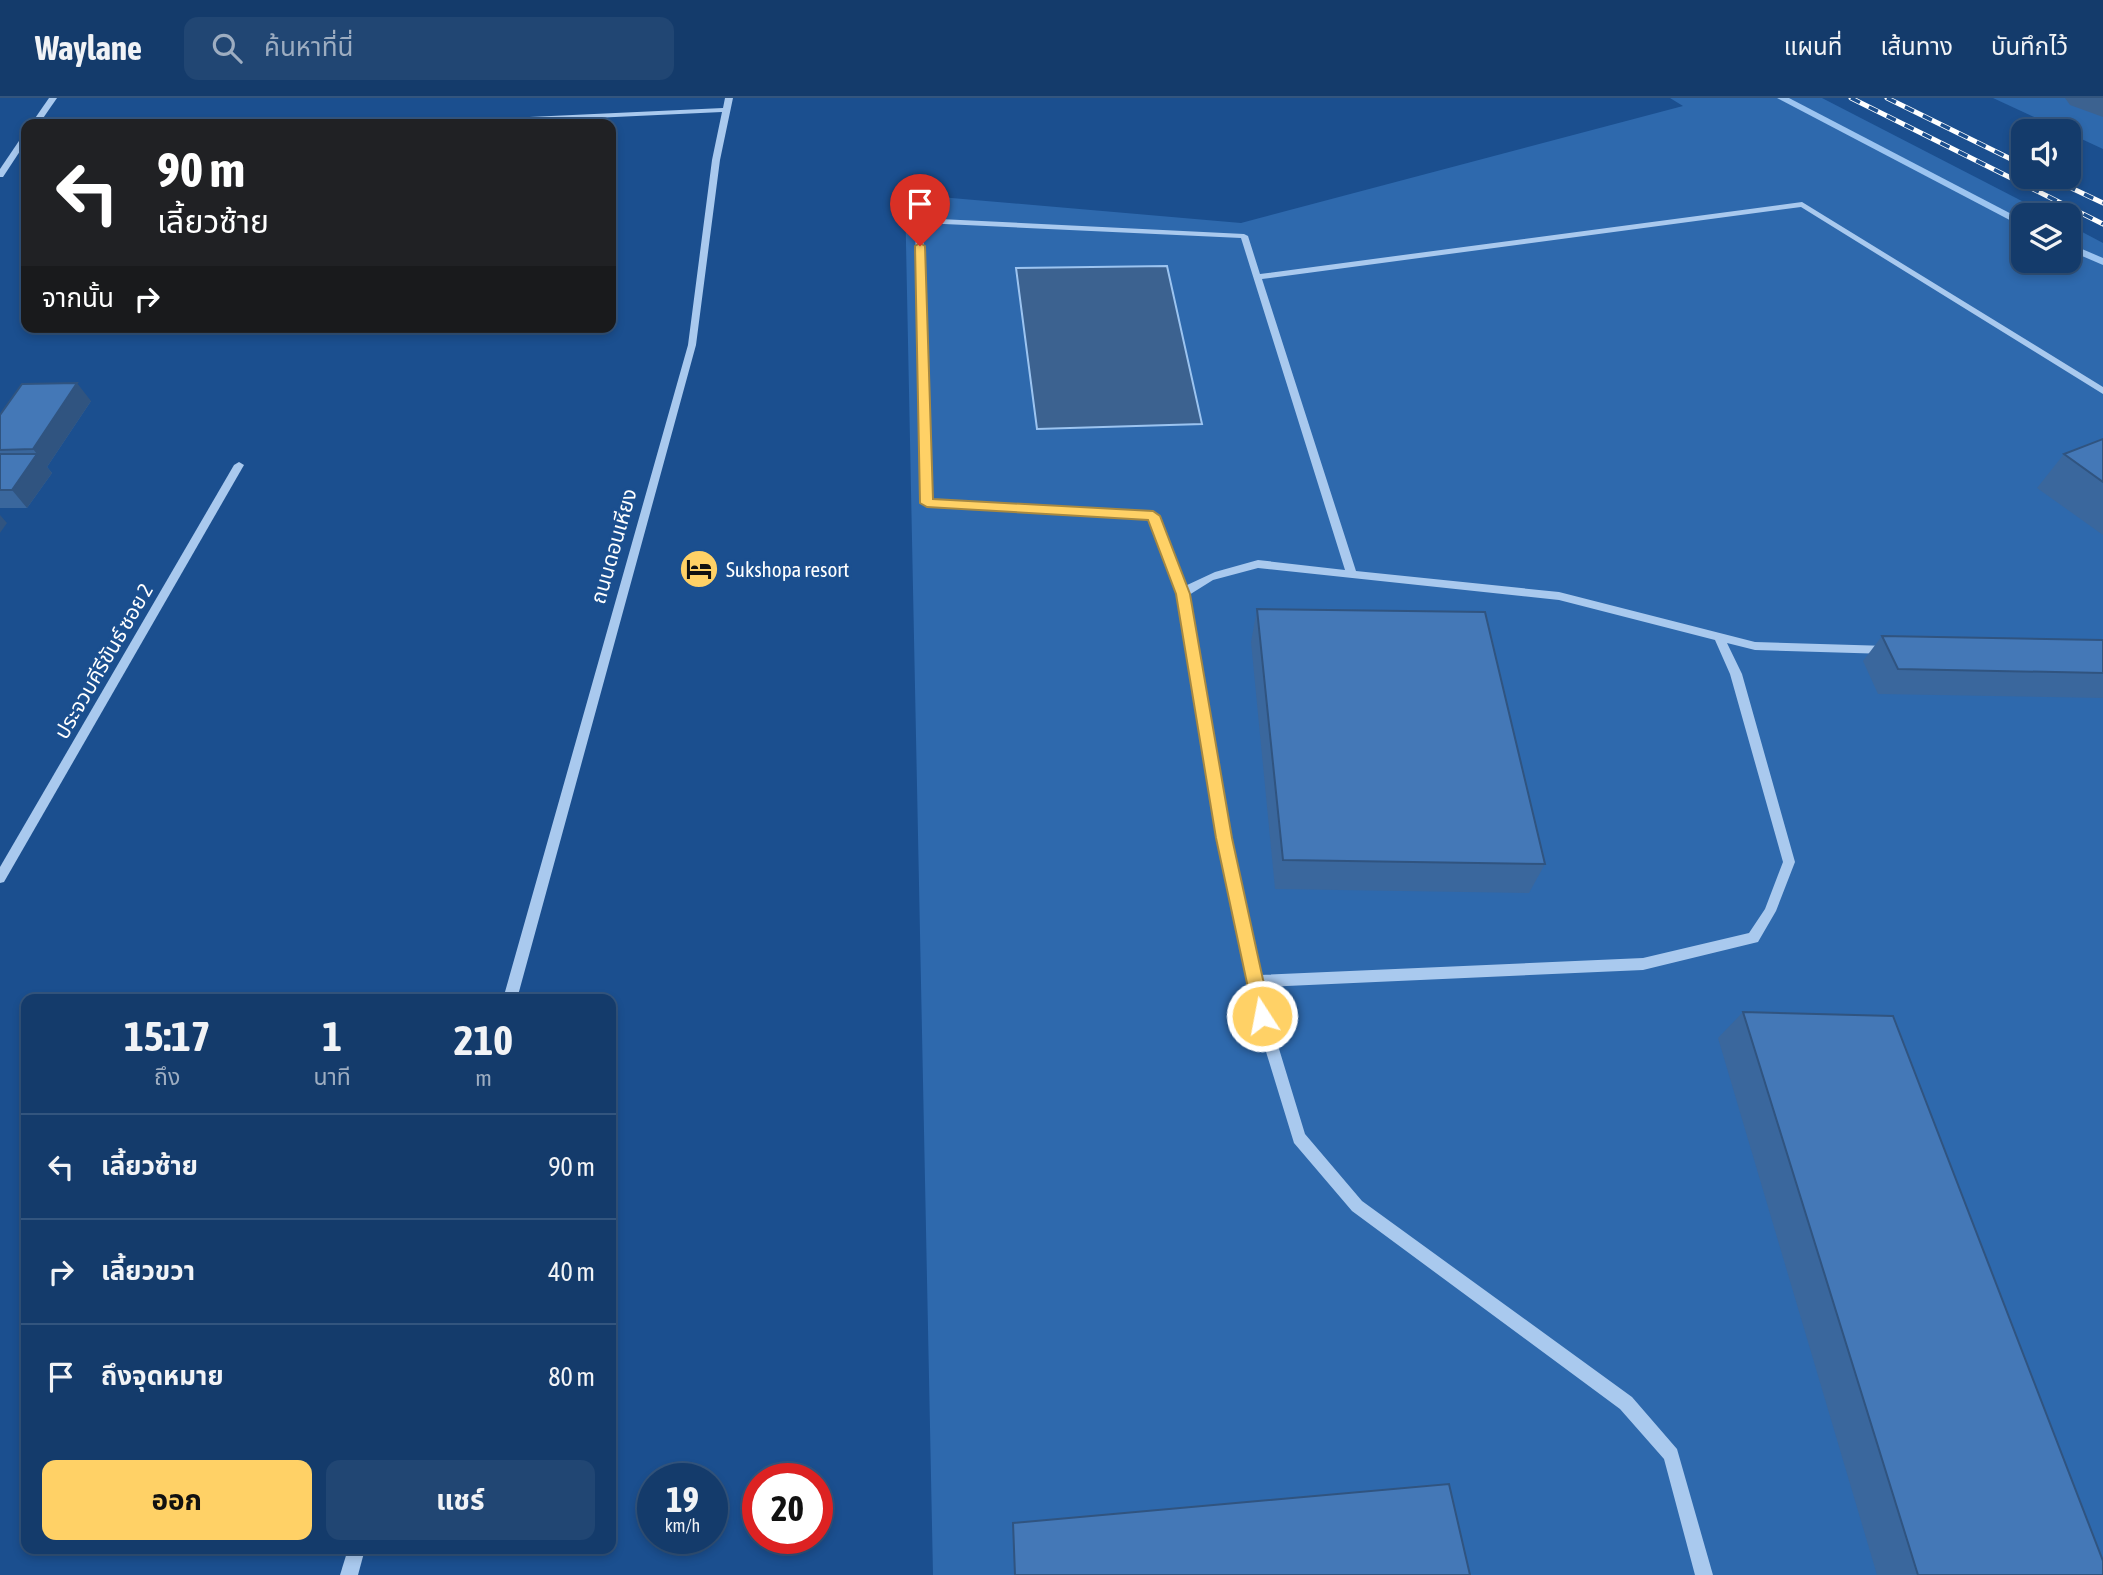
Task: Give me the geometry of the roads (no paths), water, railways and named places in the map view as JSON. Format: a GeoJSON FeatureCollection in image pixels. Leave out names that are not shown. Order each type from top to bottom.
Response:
{"type":"FeatureCollection","features":[{"type":"Feature","properties":{"kind":"street"},"geometry":{"type":"LineString","coordinates":[[38,119],[53,98]]}},
{"type":"Feature","properties":{"kind":"street","name":"ถนนดอนเหียง"},"geometry":{"type":"LineString","coordinates":[[511,994],[692,345],[716,160],[729,98]]}},
{"type":"Feature","properties":{"kind":"street"},"geometry":{"type":"LineString","coordinates":[[532,119],[726,110]]}},
{"type":"Feature","properties":{"kind":"street"},"geometry":{"type":"LineString","coordinates":[[0,175],[21,144]]}},
{"type":"Feature","properties":{"kind":"street"},"geometry":{"type":"LineString","coordinates":[[1352,575],[1258,277],[1802,204],[2103,391]]}},
{"type":"Feature","properties":{"kind":"street","name":"ประจวบคีรีขันธ์ ซอย 2"},"geometry":{"type":"LineString","coordinates":[[0,877],[239,465]]}},
{"type":"Feature","properties":{"kind":"street"},"geometry":{"type":"LineString","coordinates":[[1704,1575],[1671,1455],[1626,1404],[1357,1206],[1299,1138],[1262,1016],[1224,838],[1183,594],[1195,583],[1222,572],[1258,564],[1559,596],[1755,646],[1908,650]]}},
{"type":"Feature","properties":{"kind":"street"},"geometry":{"type":"LineString","coordinates":[[1255,981],[1643,964],[1753,938],[1770,911],[1788,862],[1736,674],[1718,637]]}},
{"type":"Feature","properties":{"kind":"street"},"geometry":{"type":"LineString","coordinates":[[349,1575],[355,1554]]}},
{"type":"Feature","properties":{"kind":"lane"},"geometry":{"type":"LineString","coordinates":[[1183,594],[1153,516],[927,503],[919,220],[1244,236],[1258,277]]}},
{"type":"Feature","properties":{"kind":"waterway"},"geometry":{"type":"LineString","coordinates":[[1782,98],[2011,218]]}},
{"type":"Feature","properties":{"kind":"waterway"},"geometry":{"type":"LineString","coordinates":[[2081,98],[2103,108]]}},
{"type":"Feature","properties":{"kind":"waterway"},"geometry":{"type":"LineString","coordinates":[[2081,252],[2103,262]]}},
{"type":"Feature","properties":{"kind":"railway"},"geometry":{"type":"LineString","coordinates":[[1851,98],[2103,224]]}},
{"type":"Feature","properties":{"kind":"railway"},"geometry":{"type":"LineString","coordinates":[[1887,98],[2011,159]]}},
{"type":"Feature","properties":{"kind":"railway"},"geometry":{"type":"LineString","coordinates":[[2073,189],[2103,203]]}},
{"type":"Feature","properties":{"kind":"place","name":"Sukshopa resort"},"geometry":{"type":"Point","coordinates":[699,569]}}]}
